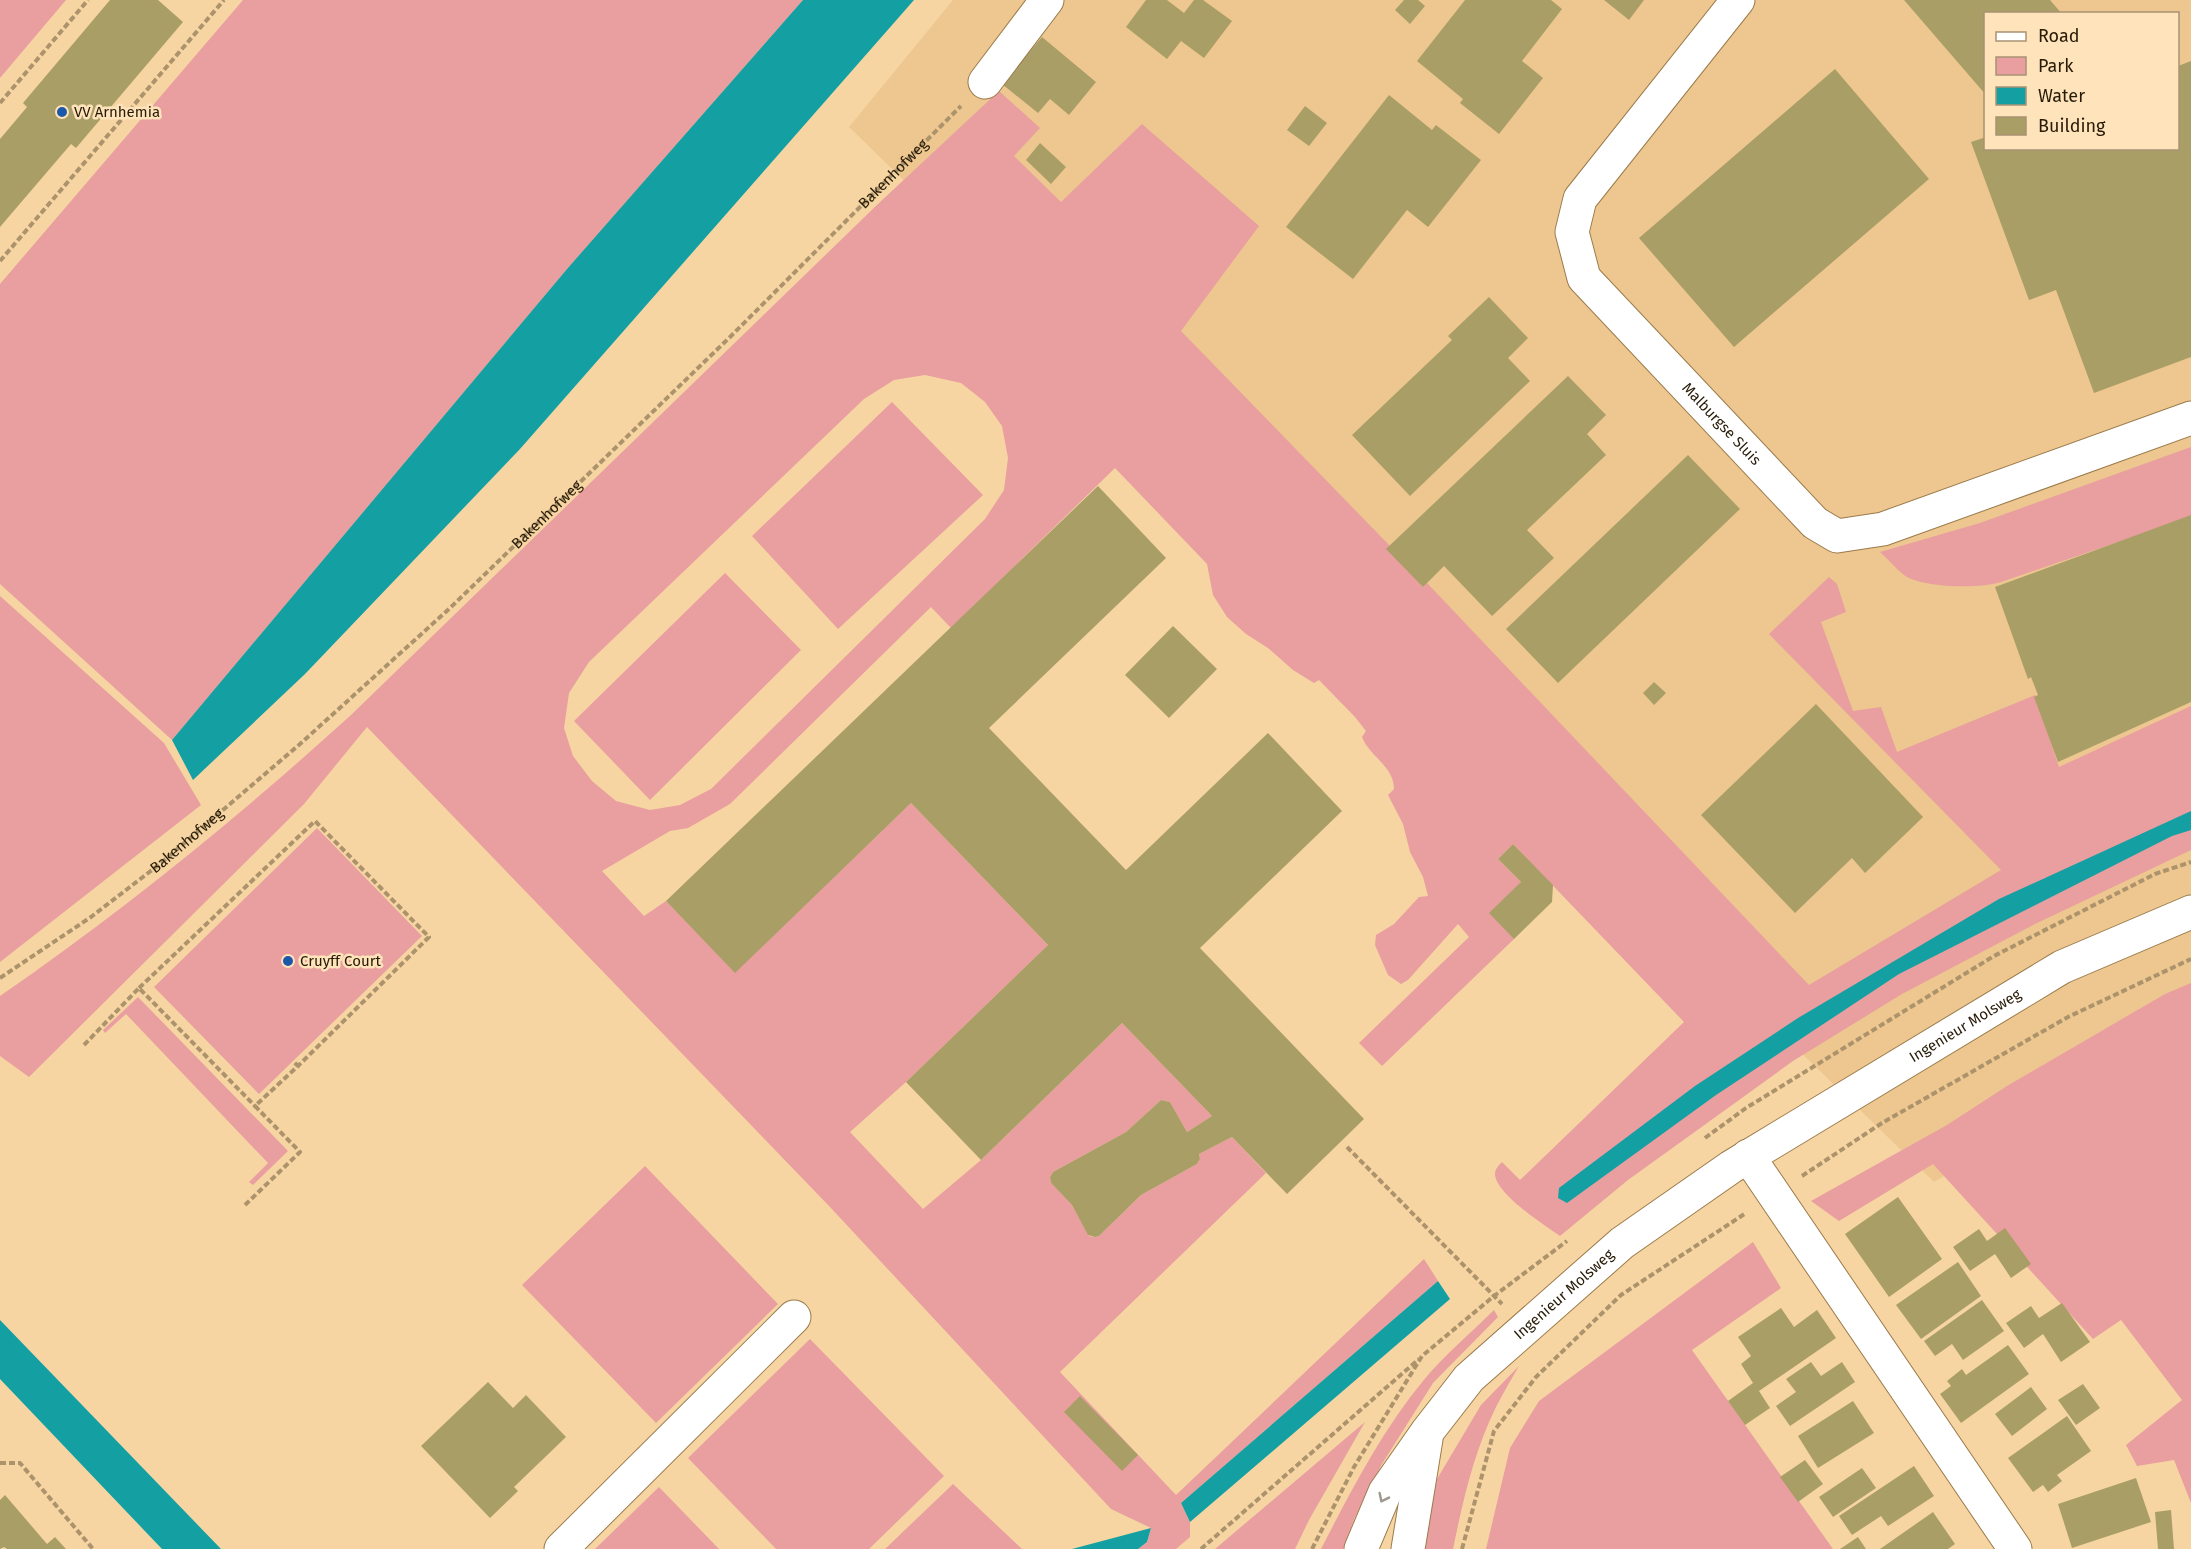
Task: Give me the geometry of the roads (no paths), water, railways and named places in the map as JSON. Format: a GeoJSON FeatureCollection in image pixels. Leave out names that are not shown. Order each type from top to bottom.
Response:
{"type":"FeatureCollection","features":[{"type":"Feature","properties":{"kind":"street"},"geometry":{"type":"LineString","coordinates":[[985,82],[1047,0]]}},
{"type":"Feature","properties":{"kind":"street","name":"Malburgse Sluis"},"geometry":{"type":"LineString","coordinates":[[1738,0],[1580,199],[1572,232],[1584,278],[1815,523],[1837,536],[1883,529],[2191,418]]}},
{"type":"Feature","properties":{"kind":"street","name":"Ingenieur Molsweg"},"geometry":{"type":"LineString","coordinates":[[1360,1549],[1384,1492],[1469,1378],[1622,1243],[1748,1156],[2062,967],[2191,912]]}},
{"type":"Feature","properties":{"kind":"street"},"geometry":{"type":"LineString","coordinates":[[1748,1156],[2015,1549]]}},
{"type":"Feature","properties":{"kind":"street"},"geometry":{"type":"LineString","coordinates":[[561,1549],[794,1317]]}},
{"type":"Feature","properties":{"kind":"street","name":"Ingenieur Molsweg"},"geometry":{"type":"LineString","coordinates":[[1408,1549],[1427,1432]]}},
{"type":"Feature","properties":{"kind":"water"},"geometry":{"type":"Polygon","coordinates":[[[803,0],[914,0],[520,449],[305,674],[193,780],[172,740],[567,269],[803,0]]]}},
{"type":"Feature","properties":{"kind":"water"},"geometry":{"type":"Polygon","coordinates":[[[2191,811],[2191,830],[2172,836],[1899,974],[1716,1095],[1567,1203],[1558,1198],[1559,1188],[1695,1086],[1798,1018],[1999,899],[2191,811]]]}},
{"type":"Feature","properties":{"kind":"water"},"geometry":{"type":"Polygon","coordinates":[[[1438,1281],[1450,1299],[1190,1522],[1181,1503],[1438,1281]]]}},
{"type":"Feature","properties":{"kind":"water"},"geometry":{"type":"Polygon","coordinates":[[[0,1320],[221,1549],[162,1549],[0,1379],[0,1320]]]}},
{"type":"Feature","properties":{"kind":"water"},"geometry":{"type":"Polygon","coordinates":[[[1151,1528],[1147,1542],[1138,1549],[1072,1549],[1151,1528]]]}},
{"type":"Feature","properties":{"kind":"place","name":"VV Arnhemia"},"geometry":{"type":"Point","coordinates":[62,112]}},
{"type":"Feature","properties":{"kind":"place","name":"Cruyff Court"},"geometry":{"type":"Point","coordinates":[288,961]}}]}
